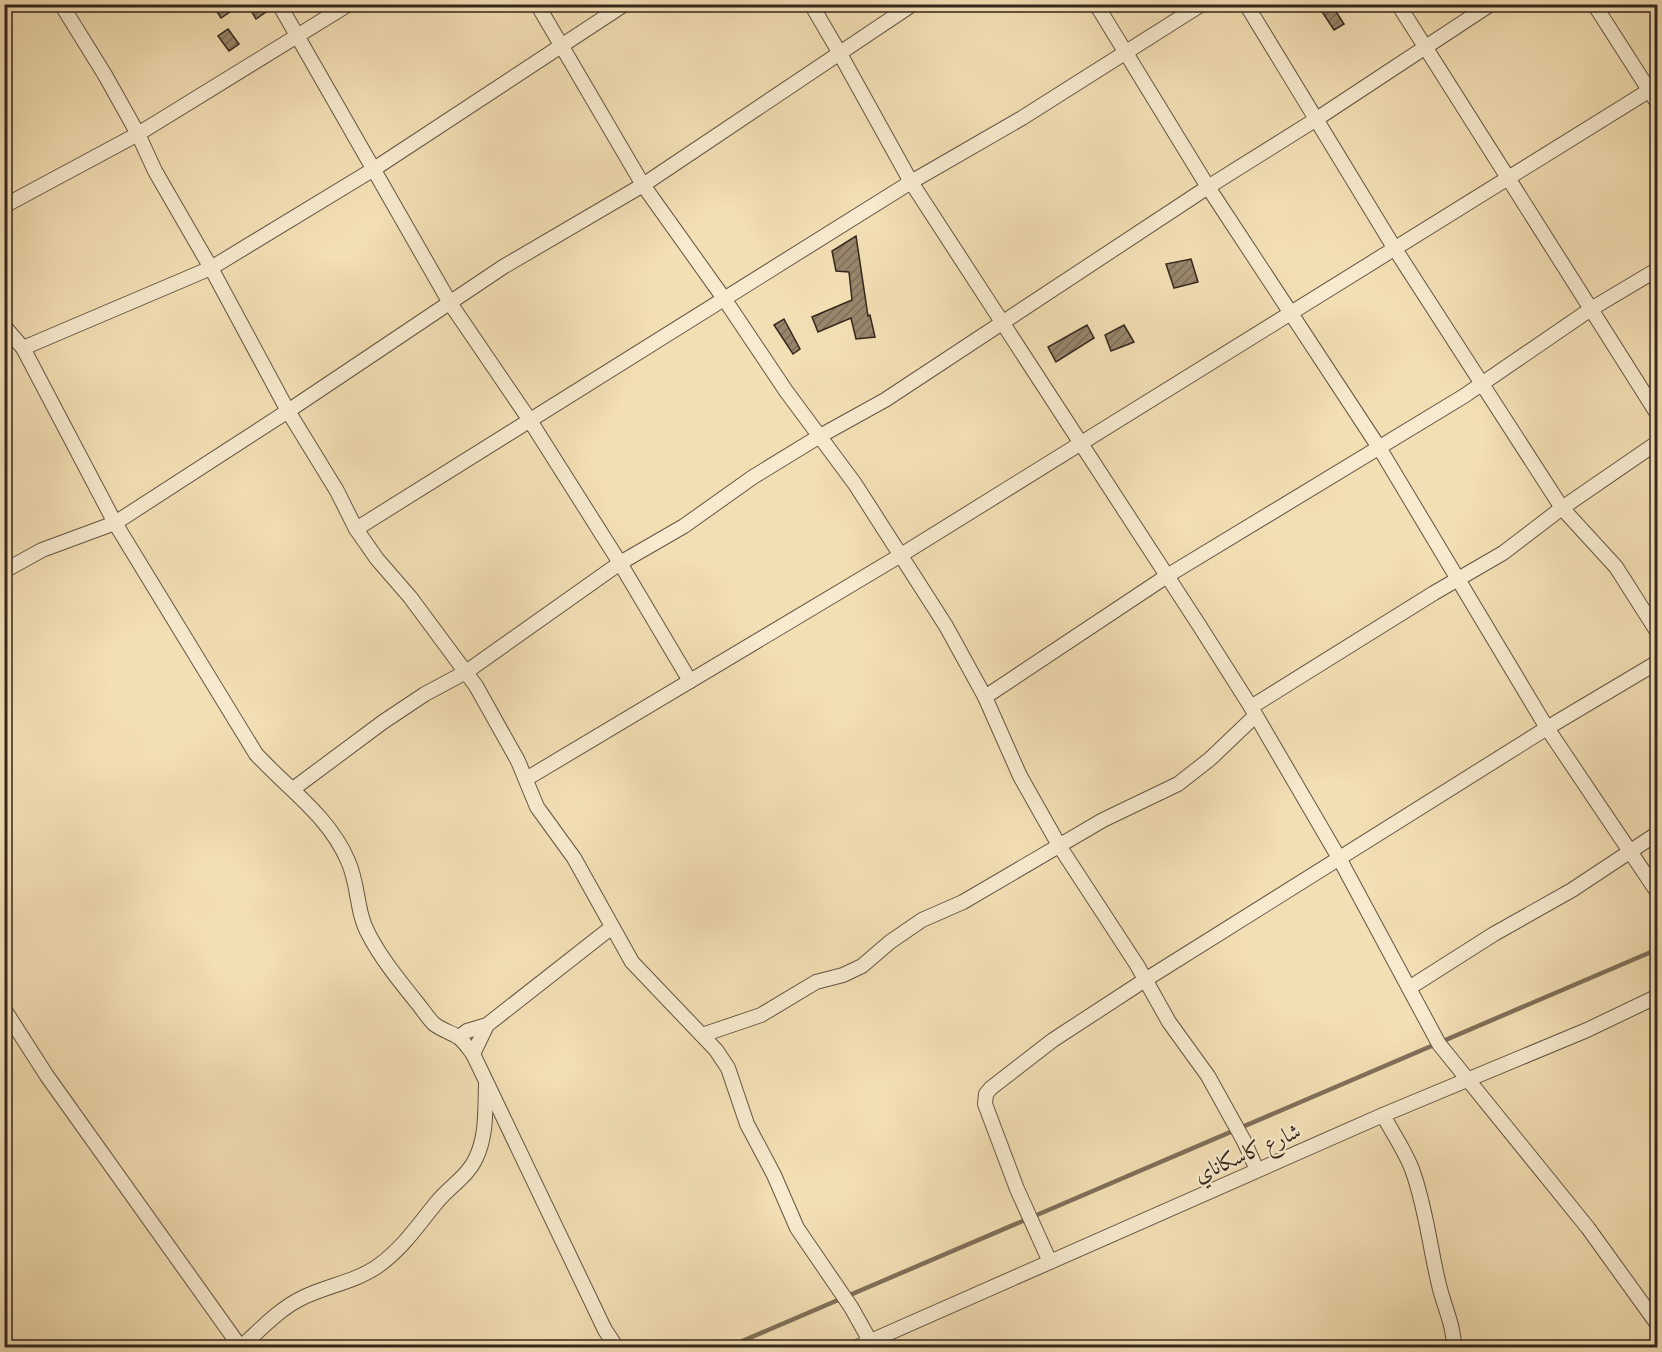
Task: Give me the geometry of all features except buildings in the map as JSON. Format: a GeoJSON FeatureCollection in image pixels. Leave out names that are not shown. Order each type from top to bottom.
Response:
{"type":"FeatureCollection","features":[{"type":"Feature","properties":{"kind":"street"},"geometry":{"type":"LineString","coordinates":[[61,4],[105,75],[138,134],[155,171],[211,268],[288,411],[337,491],[356,529],[476,686],[526,780],[537,807],[574,858],[632,962],[716,1050],[728,1068],[747,1124],[774,1175],[797,1228],[851,1307],[872,1344]]}},
{"type":"Feature","properties":{"kind":"street"},"geometry":{"type":"LineString","coordinates":[[279,4],[450,303],[529,419],[620,563],[690,681]]}},
{"type":"Feature","properties":{"kind":"street"},"geometry":{"type":"LineString","coordinates":[[4,206],[138,134],[348,4]]}},
{"type":"Feature","properties":{"kind":"street"},"geometry":{"type":"LineString","coordinates":[[537,4],[643,185],[786,391],[855,484],[946,626],[985,697],[1020,776],[1060,847],[1145,980],[1169,1022],[1208,1076],[1244,1141],[1257,1170]]}},
{"type":"Feature","properties":{"kind":"street"},"geometry":{"type":"LineString","coordinates":[[23,348],[211,268],[374,169],[625,4]]}},
{"type":"Feature","properties":{"kind":"street"},"geometry":{"type":"LineString","coordinates":[[811,4],[911,182],[1253,712],[1339,858],[1439,1044],[1588,1228],[1658,1325]]}},
{"type":"Feature","properties":{"kind":"street"},"geometry":{"type":"LineString","coordinates":[[4,571],[42,550],[115,523],[503,267],[643,185],[913,4]]}},
{"type":"Feature","properties":{"kind":"street"},"geometry":{"type":"LineString","coordinates":[[1096,4],[1208,187],[1380,449],[1547,728],[1658,893]]}},
{"type":"Feature","properties":{"kind":"street"},"geometry":{"type":"LineString","coordinates":[[356,529],[529,419],[725,300],[911,182],[1022,118],[1202,4]]}},
{"type":"Feature","properties":{"kind":"street"},"geometry":{"type":"LineString","coordinates":[[1246,4],[1395,249],[1562,508],[1616,567],[1658,633]]}},
{"type":"Feature","properties":{"kind":"street"},"geometry":{"type":"LineString","coordinates":[[1398,4],[1658,415]]}},
{"type":"Feature","properties":{"kind":"street"},"geometry":{"type":"LineString","coordinates":[[293,789],[383,722],[425,694],[466,672],[620,563],[684,526],[753,477],[885,400],[1491,4]]}},
{"type":"Feature","properties":{"kind":"street"},"geometry":{"type":"LineString","coordinates":[[1594,4],[1653,88],[1658,104]]}},
{"type":"Feature","properties":{"kind":"street"},"geometry":{"type":"LineString","coordinates":[[526,780],[901,555],[1653,88]]}},
{"type":"Feature","properties":{"kind":"street"},"geometry":{"type":"LineString","coordinates":[[985,697],[1167,576],[1290,500],[1380,449],[1483,384],[1591,309],[1658,269]]}},
{"type":"Feature","properties":{"kind":"street"},"geometry":{"type":"LineString","coordinates":[[4,326],[23,348],[115,523],[256,754],[320,816],[348,861],[355,880],[359,910],[368,935],[433,1023],[445,1032],[459,1037],[473,1054],[605,1330],[617,1347]]}},
{"type":"Feature","properties":{"kind":"street"},"geometry":{"type":"LineString","coordinates":[[702,1035],[761,1015],[816,982],[843,975],[862,966],[890,942],[922,920],[963,902],[1103,820],[1178,784],[1210,759],[1253,712],[1503,553],[1562,508],[1658,442]]}},
{"type":"Feature","properties":{"kind":"street"},"geometry":{"type":"LineString","coordinates":[[1050,1262],[997,1139],[985,1104],[986,1094],[991,1088],[1053,1040],[1145,980],[1547,728],[1658,662]]}},
{"type":"Feature","properties":{"kind":"street"},"geometry":{"type":"LineString","coordinates":[[1409,988],[1532,911],[1572,890],[1658,833]]}},
{"type":"Feature","properties":{"kind":"street"},"geometry":{"type":"LineString","coordinates":[[459,1037],[467,1031],[487,1025],[612,927]]}},
{"type":"Feature","properties":{"kind":"street","name":"شارع كاسكاناي"},"geometry":{"type":"LineString","coordinates":[[855,1347],[872,1344],[1257,1170],[1587,1029],[1658,996]]}},
{"type":"Feature","properties":{"kind":"street"},"geometry":{"type":"LineString","coordinates":[[4,1009],[47,1076],[241,1347],[301,1298],[340,1285],[377,1266],[411,1236],[437,1202],[469,1170],[477,1157],[484,1136],[486,1080]]}},
{"type":"Feature","properties":{"kind":"street"},"geometry":{"type":"LineString","coordinates":[[473,1054],[487,1025]]}},
{"type":"Feature","properties":{"kind":"street"},"geometry":{"type":"LineString","coordinates":[[1383,1115],[1413,1172],[1427,1225],[1439,1287],[1452,1324],[1454,1347]]}},
{"type":"Feature","properties":{"kind":"waterway"},"geometry":{"type":"LineString","coordinates":[[726,1348],[1658,949]]}}]}
